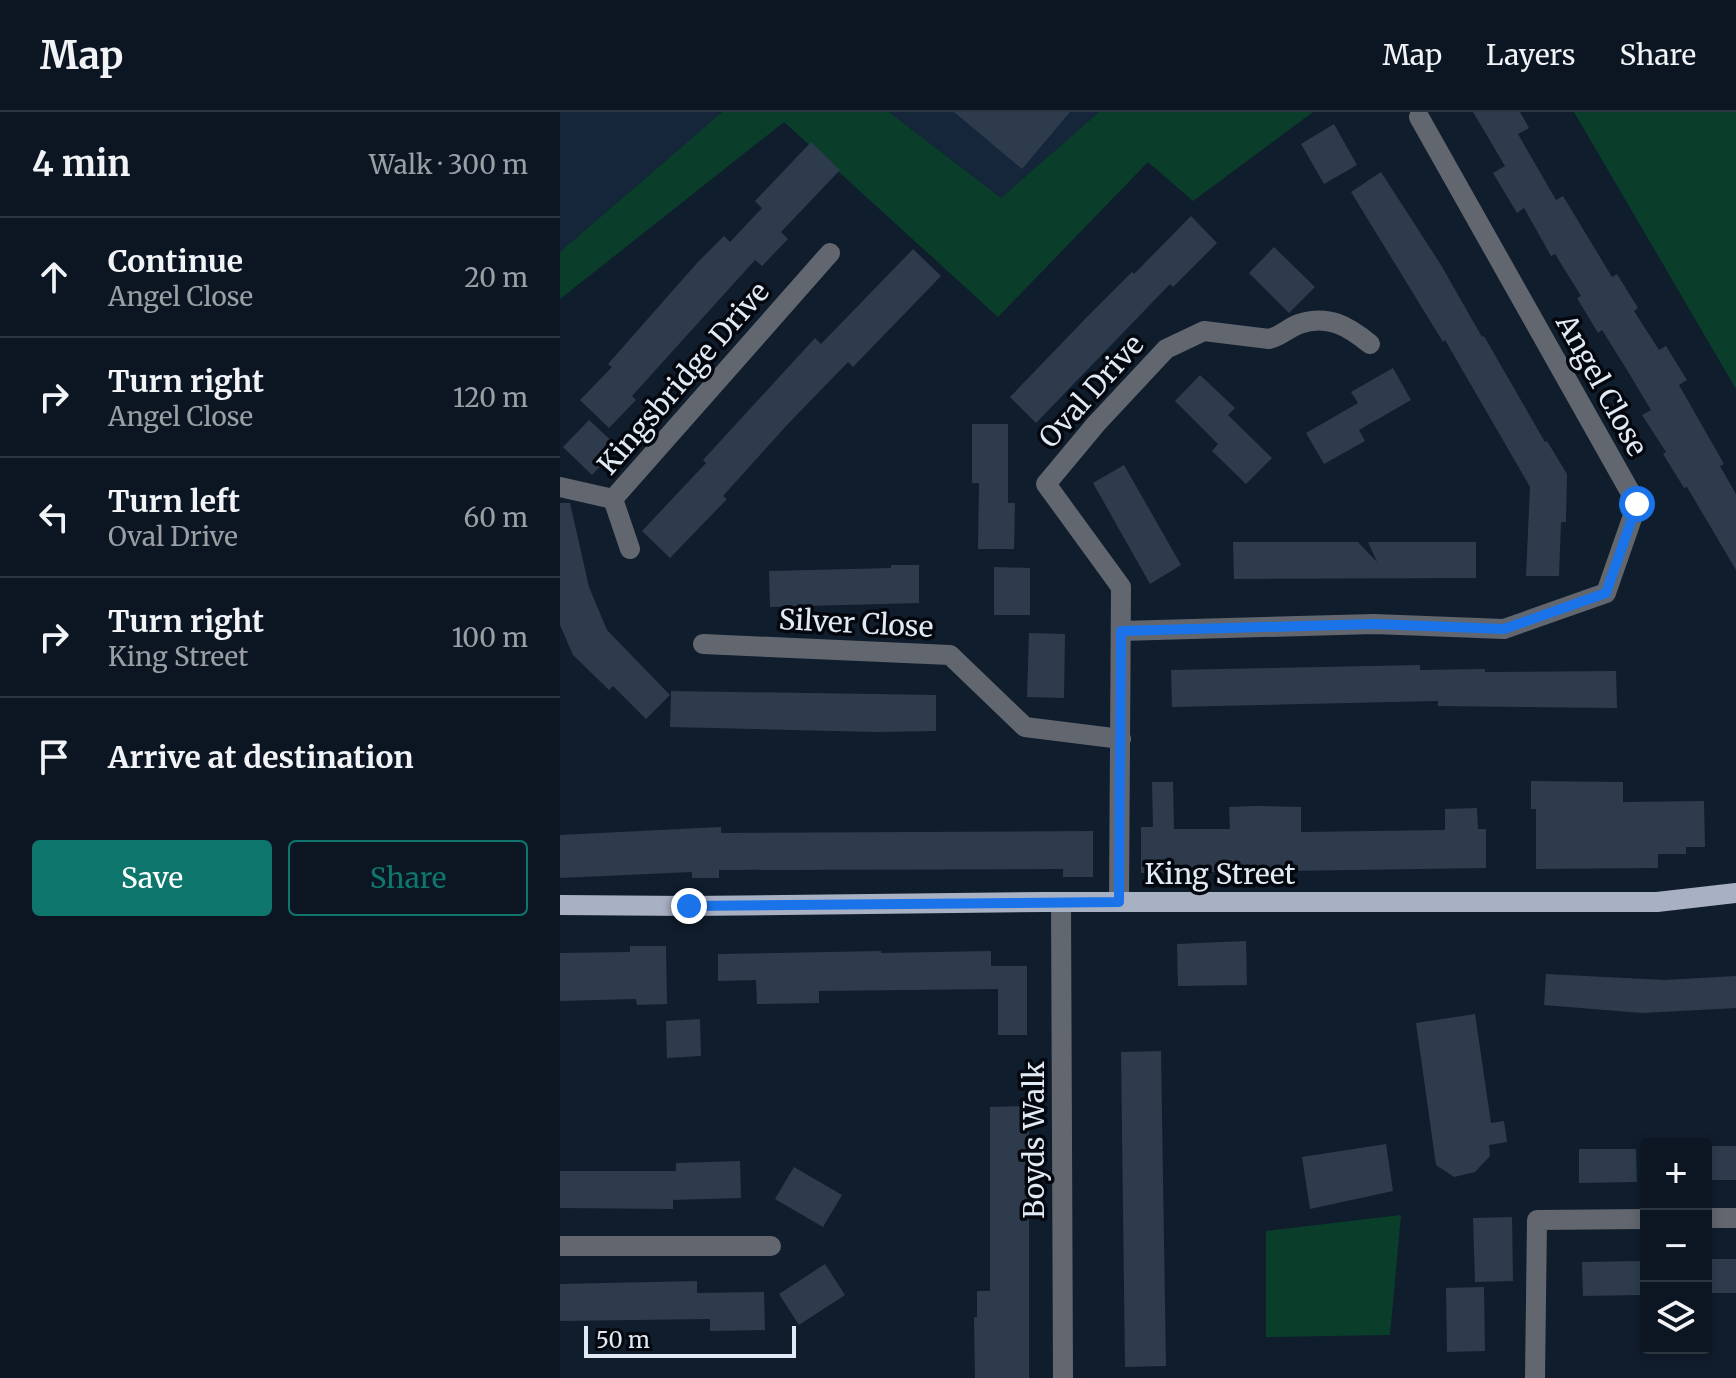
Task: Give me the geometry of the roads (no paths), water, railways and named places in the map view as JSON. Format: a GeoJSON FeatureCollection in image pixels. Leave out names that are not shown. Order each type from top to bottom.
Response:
{"type":"FeatureCollection","features":[{"type":"Feature","properties":{"kind":"main road","name":"King Street"},"geometry":{"type":"LineString","coordinates":[[560,905],[1657,902],[1736,893]]}},
{"type":"Feature","properties":{"kind":"street","name":"Angel Close"},"geometry":{"type":"LineString","coordinates":[[1121,631],[1374,624],[1504,629],[1606,593],[1637,504],[1419,117]]}},
{"type":"Feature","properties":{"kind":"street","name":"Kingsbridge Drive"},"geometry":{"type":"LineString","coordinates":[[560,487],[613,499],[830,253]]}},
{"type":"Feature","properties":{"kind":"street","name":"Oval Drive"},"geometry":{"type":"LineString","coordinates":[[1119,902],[1121,587],[1046,484],[1096,424],[1166,349],[1204,331],[1269,339],[1297,325],[1332,321],[1347,326],[1370,344]]}},
{"type":"Feature","properties":{"kind":"street"},"geometry":{"type":"LineString","coordinates":[[613,499],[630,549]]}},
{"type":"Feature","properties":{"kind":"street","name":"Silver Close"},"geometry":{"type":"LineString","coordinates":[[703,644],[950,655],[1025,727],[1121,739]]}},
{"type":"Feature","properties":{"kind":"street","name":"Boyds Walk"},"geometry":{"type":"LineString","coordinates":[[1061,902],[1063,1378]]}},
{"type":"Feature","properties":{"kind":"street"},"geometry":{"type":"LineString","coordinates":[[1712,1218],[1736,1218]]}},
{"type":"Feature","properties":{"kind":"street"},"geometry":{"type":"LineString","coordinates":[[1535,1378],[1537,1220],[1640,1219]]}},
{"type":"Feature","properties":{"kind":"street"},"geometry":{"type":"LineString","coordinates":[[560,1246],[771,1246]]}}]}
